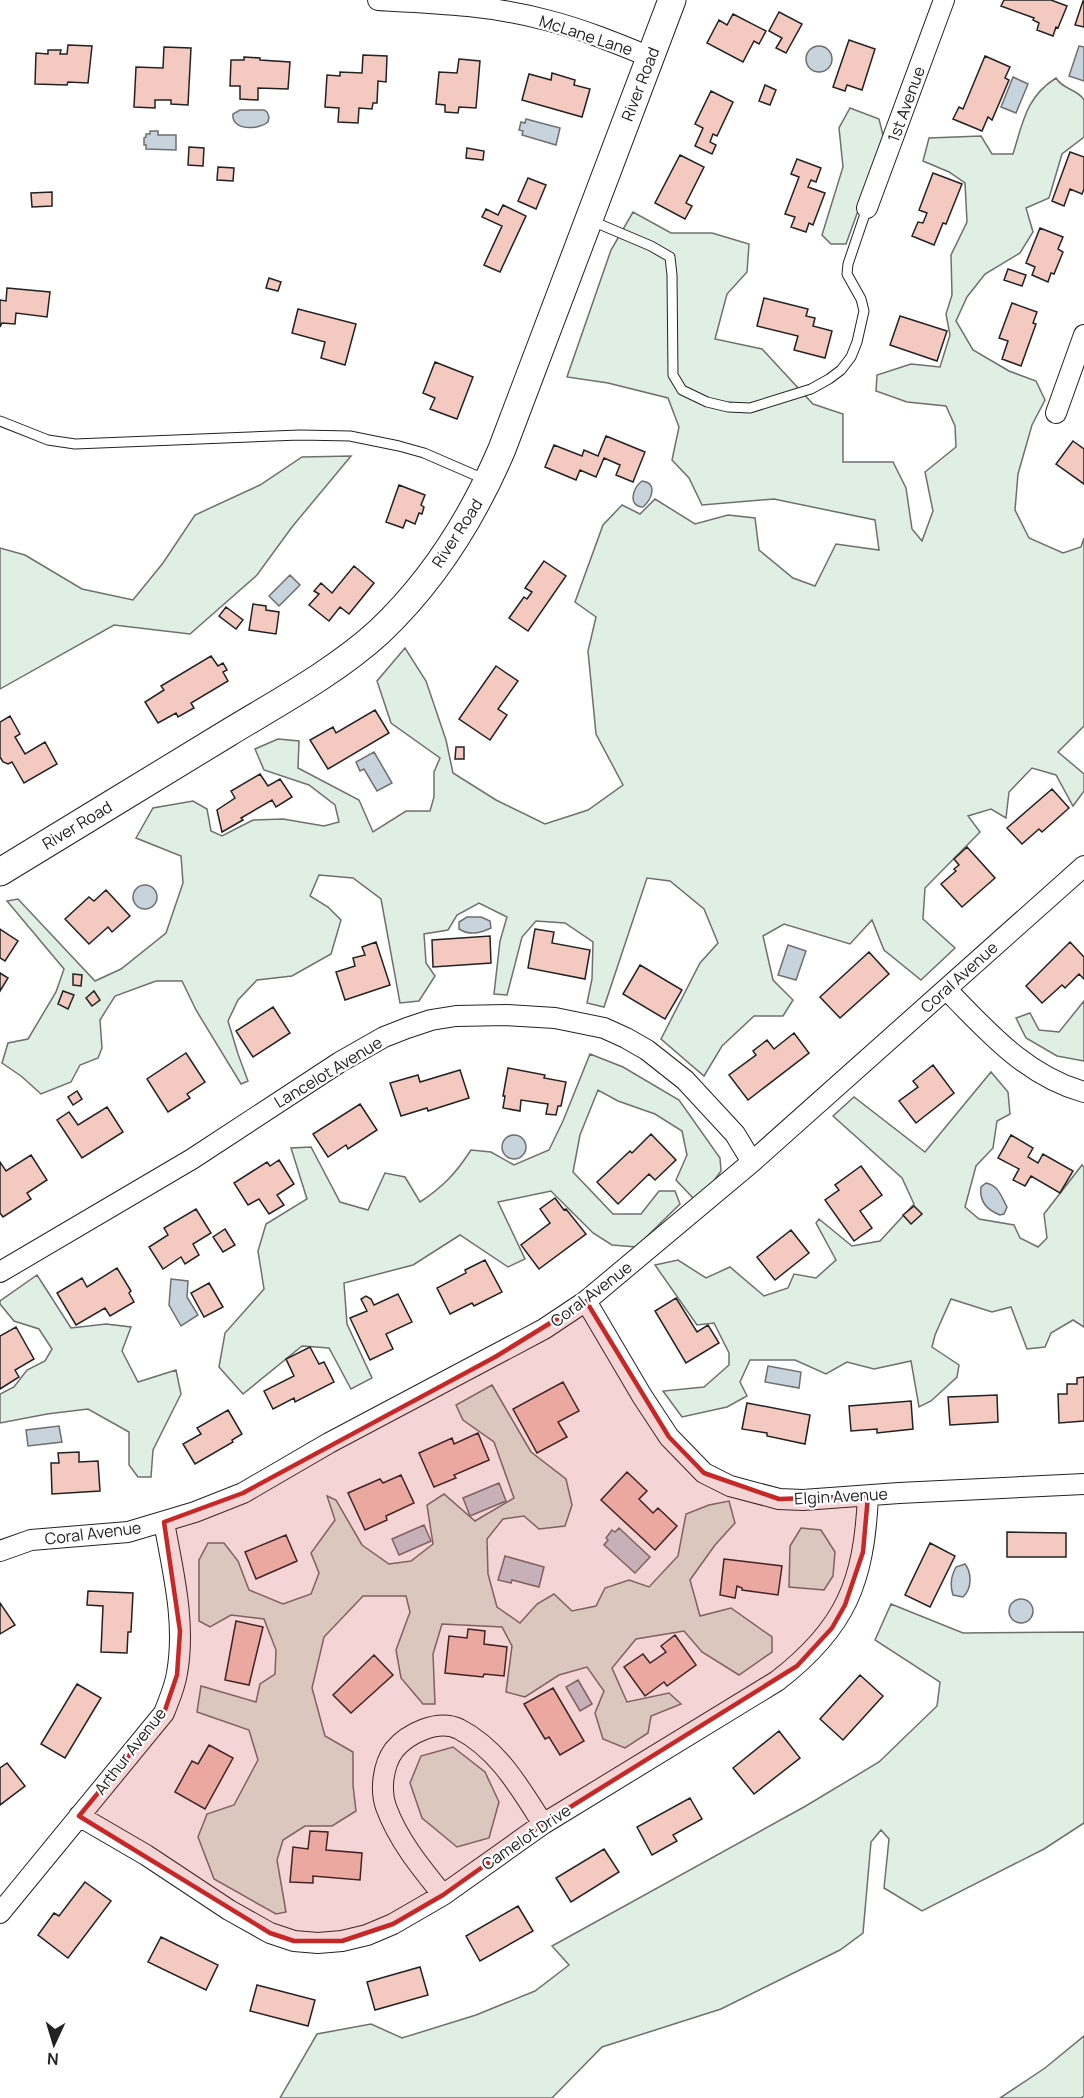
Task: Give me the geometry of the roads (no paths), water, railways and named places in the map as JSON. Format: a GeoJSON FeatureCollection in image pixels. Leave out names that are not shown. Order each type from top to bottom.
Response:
{"type":"FeatureCollection","features":[{"type":"Feature","properties":{"kind":"street","name":"McLane Lane"},"geometry":{"type":"LineString","coordinates":[[378,0],[490,8],[524,15],[589,33],[650,57]]}},
{"type":"Feature","properties":{"kind":"street","name":"River Road"},"geometry":{"type":"LineString","coordinates":[[0,872],[292,694],[343,660],[378,632],[408,602],[450,549],[489,481],[672,0]]}},
{"type":"Feature","properties":{"kind":"street","name":"1st Avenue"},"geometry":{"type":"LineString","coordinates":[[867,208],[944,0]]}},
{"type":"Feature","properties":{"kind":"street"},"geometry":{"type":"LineString","coordinates":[[1056,413],[1084,335]]}},
{"type":"Feature","properties":{"kind":"street","name":"Coral Avenue"},"geometry":{"type":"LineString","coordinates":[[0,1551],[31,1540],[128,1532],[164,1522],[243,1492],[329,1443],[544,1329],[586,1301],[752,1162],[1084,866]]}},
{"type":"Feature","properties":{"kind":"street"},"geometry":{"type":"LineString","coordinates":[[946,989],[990,1035],[1026,1066],[1048,1078],[1084,1092]]}},
{"type":"Feature","properties":{"kind":"street","name":"Lancelot Avenue"},"geometry":{"type":"LineString","coordinates":[[0,1272],[192,1159],[340,1062],[384,1037],[431,1020],[456,1016],[506,1015],[555,1018],[604,1028],[626,1038],[647,1050],[685,1080],[735,1134],[752,1162]]}},
{"type":"Feature","properties":{"kind":"street","name":"Elgin Avenue"},"geometry":{"type":"LineString","coordinates":[[586,1301],[669,1437],[704,1473],[730,1486],[778,1499],[827,1500],[1084,1484]]}},
{"type":"Feature","properties":{"kind":"street","name":"Camelot Drive"},"geometry":{"type":"LineString","coordinates":[[79,1816],[270,1933],[294,1941],[318,1943],[342,1941],[367,1935],[393,1924],[443,1895],[543,1824],[777,1681],[797,1666],[832,1628],[845,1605],[855,1580],[867,1526],[868,1496]]}},
{"type":"Feature","properties":{"kind":"street","name":"Arthur Avenue"},"geometry":{"type":"LineString","coordinates":[[0,1913],[164,1713],[177,1675],[180,1631],[164,1522]]}},
{"type":"Feature","properties":{"kind":"street"},"geometry":{"type":"LineString","coordinates":[[443,1895],[414,1860],[385,1806],[383,1775],[394,1751],[416,1733],[438,1725],[456,1728],[478,1740],[498,1759],[543,1824]]}},
{"type":"Feature","properties":{"kind":"lane"},"geometry":{"type":"LineString","coordinates":[[589,219],[651,246],[669,257],[672,275],[673,375],[682,390],[717,405],[750,408],[811,389],[829,379],[851,357],[864,311],[861,299],[847,274],[848,264],[867,208]]}},
{"type":"Feature","properties":{"kind":"lane"},"geometry":{"type":"LineString","coordinates":[[0,421],[48,440],[75,444],[300,435],[350,436],[424,453],[489,481]]}}]}
